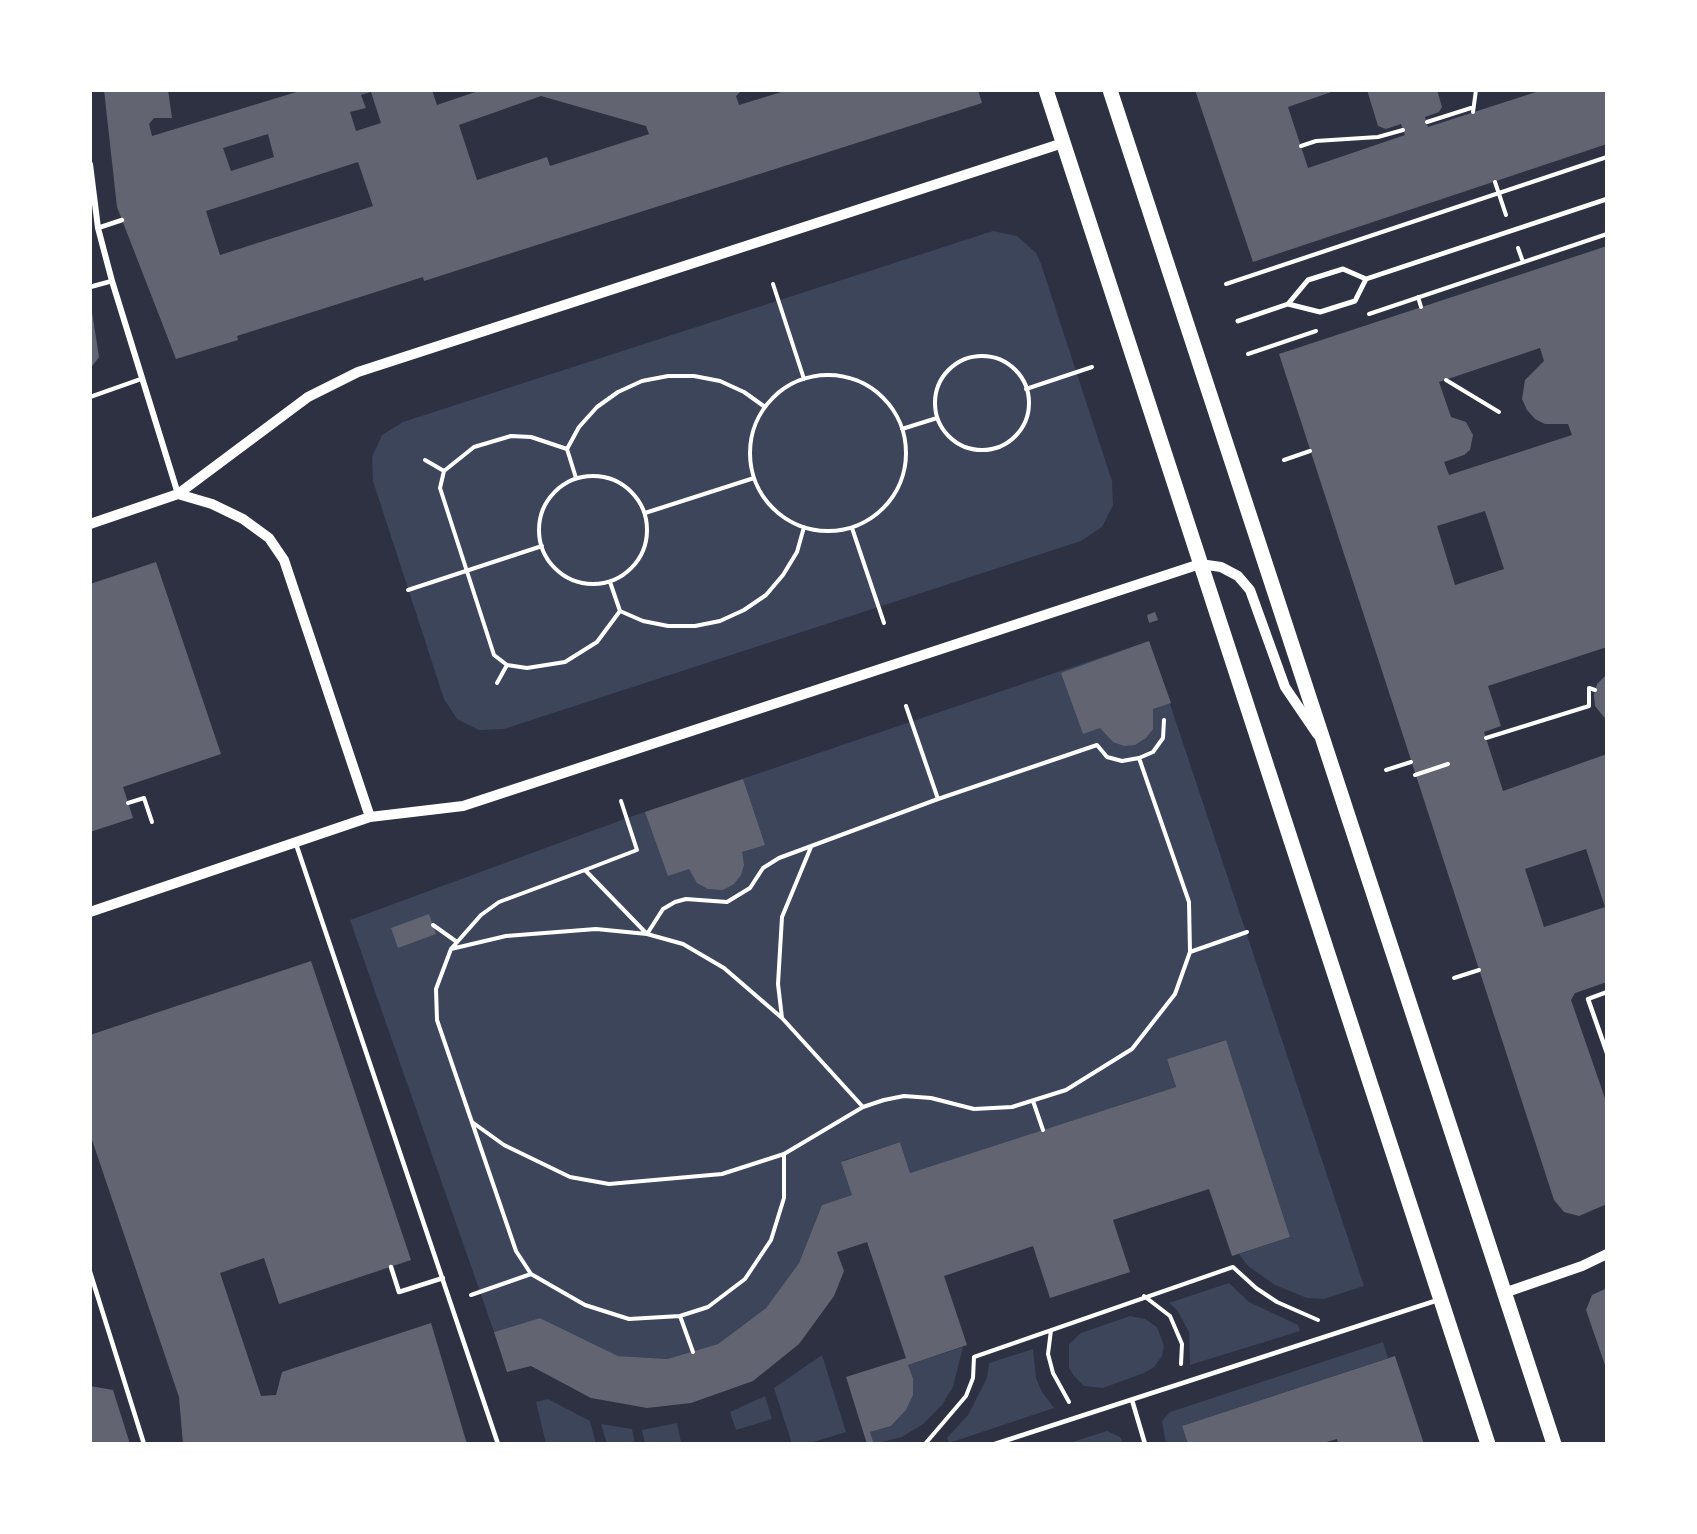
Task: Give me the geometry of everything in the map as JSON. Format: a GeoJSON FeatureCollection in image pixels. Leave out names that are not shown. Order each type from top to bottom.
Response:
{"type":"FeatureCollection","features":[{"type":"Feature","properties":{"kind":"main road"},"geometry":{"type":"LineString","coordinates":[[1046,90],[1488,1444]]}},
{"type":"Feature","properties":{"kind":"main road"},"geometry":{"type":"LineString","coordinates":[[1110,90],[1554,1444]]}},
{"type":"Feature","properties":{"kind":"street"},"geometry":{"type":"LineString","coordinates":[[90,524],[178,494],[308,397],[358,372],[1063,142]]}},
{"type":"Feature","properties":{"kind":"street"},"geometry":{"type":"LineString","coordinates":[[90,164],[91,190],[98,228],[112,281],[178,494]]}},
{"type":"Feature","properties":{"kind":"street"},"geometry":{"type":"LineString","coordinates":[[1238,321],[1288,304],[1308,280],[1343,269],[1366,279],[1607,199]]}},
{"type":"Feature","properties":{"kind":"street"},"geometry":{"type":"LineString","coordinates":[[1288,304],[1320,312],[1355,301],[1366,279]]}},
{"type":"Feature","properties":{"kind":"street"},"geometry":{"type":"LineString","coordinates":[[178,494],[212,504],[243,519],[269,538],[284,560],[370,817]]}},
{"type":"Feature","properties":{"kind":"street"},"geometry":{"type":"LineString","coordinates":[[90,912],[370,817],[463,806],[1200,564],[1221,567],[1238,576],[1250,590],[1285,687],[1321,739]]}},
{"type":"Feature","properties":{"kind":"street"},"geometry":{"type":"LineString","coordinates":[[1504,1293],[1582,1266],[1607,1254]]}},
{"type":"Feature","properties":{"kind":"lane"},"geometry":{"type":"LineString","coordinates":[[98,228],[122,220]]}},
{"type":"Feature","properties":{"kind":"lane"},"geometry":{"type":"LineString","coordinates":[[90,287],[112,281]]}},
{"type":"Feature","properties":{"kind":"lane"},"geometry":{"type":"LineString","coordinates":[[90,397],[141,379]]}},
{"type":"Feature","properties":{"kind":"lane"},"geometry":{"type":"LineString","coordinates":[[295,842],[498,1444]]}},
{"type":"Feature","properties":{"kind":"lane"},"geometry":{"type":"LineString","coordinates":[[1607,993],[1588,999],[1607,1053]]}},
{"type":"Feature","properties":{"kind":"lane"},"geometry":{"type":"LineString","coordinates":[[391,1267],[399,1292],[443,1278]]}},
{"type":"Feature","properties":{"kind":"lane"},"geometry":{"type":"LineString","coordinates":[[90,1272],[144,1444]]}},
{"type":"Feature","properties":{"kind":"lane"},"geometry":{"type":"LineString","coordinates":[[995,1444],[1441,1299]]}},
{"type":"Feature","properties":{"kind":"lane"},"geometry":{"type":"LineString","coordinates":[[1132,1400],[1145,1444]]}},
{"type":"Feature","properties":{"kind":"path"},"geometry":{"type":"LineString","coordinates":[[1427,122],[1472,110],[1476,90]]}},
{"type":"Feature","properties":{"kind":"path"},"geometry":{"type":"LineString","coordinates":[[1301,146],[1316,141],[1378,137],[1403,130]]}},
{"type":"Feature","properties":{"kind":"path"},"geometry":{"type":"LineString","coordinates":[[1226,284],[1607,156]]}},
{"type":"Feature","properties":{"kind":"path"},"geometry":{"type":"LineString","coordinates":[[1495,182],[1512,231]]}},
{"type":"Feature","properties":{"kind":"path"},"geometry":{"type":"LineString","coordinates":[[1363,315],[1607,234]]}},
{"type":"Feature","properties":{"kind":"path"},"geometry":{"type":"LineString","coordinates":[[773,284],[804,379]]}},
{"type":"Feature","properties":{"kind":"path"},"geometry":{"type":"LineString","coordinates":[[1418,297],[1422,307]]}},
{"type":"Feature","properties":{"kind":"path"},"geometry":{"type":"LineString","coordinates":[[1248,354],[1320,330]]}},
{"type":"Feature","properties":{"kind":"path"},"geometry":{"type":"LineString","coordinates":[[979,356],[1003,361],[1021,377],[1026,388],[1029,401],[1023,425],[1007,443],[996,448],[972,450],[960,445],[950,439],[937,418],[934,406],[939,382],[956,363],[967,358],[979,356]]}},
{"type":"Feature","properties":{"kind":"path"},"geometry":{"type":"LineString","coordinates":[[1026,388],[1092,367]]}},
{"type":"Feature","properties":{"kind":"path"},"geometry":{"type":"LineString","coordinates":[[834,375],[863,384],[887,402],[902,429],[906,459],[898,489],[879,513],[852,528],[836,531],[804,527],[791,522],[768,503],[754,478],[750,456],[752,434],[765,407],[776,395],[804,379],[834,375]]}},
{"type":"Feature","properties":{"kind":"path"},"geometry":{"type":"LineString","coordinates":[[576,478],[567,449],[579,427],[597,407],[642,381],[668,376],[694,376],[720,381],[744,392],[765,407]]}},
{"type":"Feature","properties":{"kind":"path"},"geometry":{"type":"LineString","coordinates":[[1446,380],[1499,412]]}},
{"type":"Feature","properties":{"kind":"path"},"geometry":{"type":"LineString","coordinates":[[902,429],[937,418]]}},
{"type":"Feature","properties":{"kind":"path"},"geometry":{"type":"LineString","coordinates":[[567,449],[531,437],[501,438],[474,447],[444,471],[440,488],[494,655],[507,665],[546,667],[573,658],[597,642],[620,611]]}},
{"type":"Feature","properties":{"kind":"path"},"geometry":{"type":"LineString","coordinates":[[1284,460],[1310,451]]}},
{"type":"Feature","properties":{"kind":"path"},"geometry":{"type":"LineString","coordinates":[[425,460],[444,471]]}},
{"type":"Feature","properties":{"kind":"path"},"geometry":{"type":"LineString","coordinates":[[600,476],[623,484],[640,502],[645,513],[647,537],[644,549],[631,569],[610,582],[598,584],[574,581],[554,567],[542,546],[540,522],[548,500],[565,483],[576,478],[600,476]]}},
{"type":"Feature","properties":{"kind":"path"},"geometry":{"type":"LineString","coordinates":[[645,513],[754,478]]}},
{"type":"Feature","properties":{"kind":"path"},"geometry":{"type":"LineString","coordinates":[[610,582],[620,611],[643,621],[668,626],[695,627],[720,621],[759,600],[783,575],[796,552],[804,527]]}},
{"type":"Feature","properties":{"kind":"path"},"geometry":{"type":"LineString","coordinates":[[852,528],[884,623]]}},
{"type":"Feature","properties":{"kind":"path"},"geometry":{"type":"LineString","coordinates":[[408,590],[542,546]]}},
{"type":"Feature","properties":{"kind":"path"},"geometry":{"type":"LineString","coordinates":[[497,683],[507,665]]}},
{"type":"Feature","properties":{"kind":"path"},"geometry":{"type":"LineString","coordinates":[[1486,738],[1589,706],[1589,688],[1595,690]]}},
{"type":"Feature","properties":{"kind":"path"},"geometry":{"type":"LineString","coordinates":[[906,706],[938,799]]}},
{"type":"Feature","properties":{"kind":"path"},"geometry":{"type":"LineString","coordinates":[[647,934],[663,909],[675,902],[686,899],[727,902],[750,888],[763,868],[779,858],[938,799],[1097,745],[1107,757],[1122,762],[1139,758],[1153,752],[1163,738],[1164,720]]}},
{"type":"Feature","properties":{"kind":"path"},"geometry":{"type":"LineString","coordinates":[[472,1122],[504,1145],[560,1173],[609,1184],[722,1174],[784,1154],[863,1107],[904,1096],[931,1098],[974,1109],[1012,1107],[1066,1090],[1132,1049],[1175,994],[1190,952],[1189,902],[1139,758]]}},
{"type":"Feature","properties":{"kind":"path"},"geometry":{"type":"LineString","coordinates":[[1386,770],[1411,762]]}},
{"type":"Feature","properties":{"kind":"path"},"geometry":{"type":"LineString","coordinates":[[1415,775],[1448,764]]}},
{"type":"Feature","properties":{"kind":"path"},"geometry":{"type":"LineString","coordinates":[[128,803],[144,798],[152,822]]}},
{"type":"Feature","properties":{"kind":"path"},"geometry":{"type":"LineString","coordinates":[[621,801],[637,850],[499,902],[481,915],[451,949],[436,990],[437,1020],[516,1251],[531,1274],[585,1305],[629,1318],[680,1316],[708,1307],[745,1279],[771,1240],[784,1198],[784,1154]]}},
{"type":"Feature","properties":{"kind":"path"},"geometry":{"type":"LineString","coordinates":[[782,1018],[778,984],[782,917],[811,846]]}},
{"type":"Feature","properties":{"kind":"path"},"geometry":{"type":"LineString","coordinates":[[585,870],[647,934]]}},
{"type":"Feature","properties":{"kind":"path"},"geometry":{"type":"LineString","coordinates":[[433,925],[458,942]]}},
{"type":"Feature","properties":{"kind":"path"},"geometry":{"type":"LineString","coordinates":[[451,949],[506,936],[586,930],[647,934],[683,944],[724,968],[782,1018],[863,1107]]}},
{"type":"Feature","properties":{"kind":"path"},"geometry":{"type":"LineString","coordinates":[[1190,952],[1247,932]]}},
{"type":"Feature","properties":{"kind":"path"},"geometry":{"type":"LineString","coordinates":[[1454,978],[1479,970]]}},
{"type":"Feature","properties":{"kind":"path"},"geometry":{"type":"LineString","coordinates":[[1033,1101],[1043,1130]]}},
{"type":"Feature","properties":{"kind":"path"},"geometry":{"type":"LineString","coordinates":[[925,1444],[966,1396],[973,1378],[974,1357],[1144,1296],[1233,1267],[1256,1288],[1277,1302],[1301,1314],[1347,1329]]}},
{"type":"Feature","properties":{"kind":"path"},"geometry":{"type":"LineString","coordinates":[[471,1295],[531,1274]]}},
{"type":"Feature","properties":{"kind":"path"},"geometry":{"type":"LineString","coordinates":[[1144,1296],[1170,1316],[1178,1330],[1182,1359],[1176,1385]]}},
{"type":"Feature","properties":{"kind":"path"},"geometry":{"type":"LineString","coordinates":[[680,1316],[693,1352]]}},
{"type":"Feature","properties":{"kind":"path"},"geometry":{"type":"LineString","coordinates":[[1052,1330],[1048,1354],[1053,1373],[1065,1397],[1080,1416]]}},
{"type":"Feature","properties":{"kind":"shaded area"},"geometry":{"type":"Polygon","coordinates":[[[993,231],[1017,236],[1036,253],[1041,264],[1112,481],[1113,505],[1102,527],[1081,541],[504,729],[479,730],[457,719],[444,699],[373,481],[372,457],[382,435],[403,422],[993,231]]]}},
{"type":"Feature","properties":{"kind":"shaded area"},"geometry":{"type":"Polygon","coordinates":[[[1149,641],[1364,1286],[1324,1299],[1307,1298],[1275,1285],[1248,1266],[1239,1254],[1290,1237],[1225,1040],[1167,1059],[1176,1087],[910,1173],[900,1142],[842,1161],[852,1195],[822,1205],[799,1263],[766,1308],[718,1344],[667,1359],[618,1356],[540,1318],[494,1332],[350,920],[627,818],[1149,641]]]}},
{"type":"Feature","properties":{"kind":"shaded area"},"geometry":{"type":"Polygon","coordinates":[[[1229,1283],[1249,1302],[1298,1325],[1300,1331],[1190,1365],[1189,1332],[1177,1310],[1169,1303],[1229,1283]]]}},
{"type":"Feature","properties":{"kind":"shaded area"},"geometry":{"type":"Polygon","coordinates":[[[1130,1316],[1145,1319],[1157,1327],[1164,1346],[1162,1356],[1154,1367],[1144,1373],[1103,1388],[1084,1386],[1069,1368],[1069,1344],[1081,1333],[1130,1316]]]}},
{"type":"Feature","properties":{"kind":"shaded area"},"geometry":{"type":"Polygon","coordinates":[[[1383,1342],[1388,1358],[1182,1426],[1188,1444],[1166,1444],[1162,1421],[1170,1412],[1383,1342]]]}},
{"type":"Feature","properties":{"kind":"shaded area"},"geometry":{"type":"Polygon","coordinates":[[[963,1347],[953,1387],[942,1405],[923,1424],[902,1437],[874,1444],[870,1432],[891,1426],[906,1410],[913,1394],[913,1378],[908,1365],[963,1347]]]}},
{"type":"Feature","properties":{"kind":"shaded area"},"geometry":{"type":"Polygon","coordinates":[[[1033,1349],[1036,1378],[1042,1392],[1054,1408],[949,1443],[947,1438],[968,1415],[987,1378],[989,1363],[1033,1349]]]}},
{"type":"Feature","properties":{"kind":"shaded area"},"geometry":{"type":"Polygon","coordinates":[[[822,1355],[846,1432],[807,1444],[792,1444],[774,1388],[822,1355]]]}},
{"type":"Feature","properties":{"kind":"shaded area"},"geometry":{"type":"Polygon","coordinates":[[[765,1396],[772,1419],[736,1430],[730,1412],[765,1396]]]}},
{"type":"Feature","properties":{"kind":"shaded area"},"geometry":{"type":"Polygon","coordinates":[[[548,1399],[590,1421],[596,1444],[546,1444],[536,1402],[548,1399]]]}},
{"type":"Feature","properties":{"kind":"shaded area"},"geometry":{"type":"Polygon","coordinates":[[[677,1423],[681,1442],[645,1444],[642,1430],[677,1423]]]}},
{"type":"Feature","properties":{"kind":"shaded area"},"geometry":{"type":"Polygon","coordinates":[[[601,1424],[632,1429],[635,1444],[607,1444],[601,1424]]]}},
{"type":"Feature","properties":{"kind":"shaded area"},"geometry":{"type":"Polygon","coordinates":[[[1107,1431],[1120,1437],[1124,1444],[1066,1444],[1107,1431]]]}},
{"type":"Feature","properties":{"kind":"building"},"geometry":{"type":"Polygon","coordinates":[[[104,90],[168,90],[172,118],[154,118],[149,124],[152,136],[303,90],[432,90],[437,105],[481,90],[742,90],[736,96],[739,105],[788,90],[978,90],[982,103],[424,281],[423,277],[237,336],[238,340],[176,359],[117,207],[104,90]],[[371,92],[361,95],[366,108],[350,112],[356,131],[381,123],[371,92]],[[541,96],[459,125],[477,180],[547,157],[550,166],[649,134],[646,126],[541,96]],[[268,134],[223,148],[231,171],[274,157],[268,134]],[[358,162],[206,211],[220,255],[373,206],[358,162]]]}},
{"type":"Feature","properties":{"kind":"building"},"geometry":{"type":"Polygon","coordinates":[[[1195,90],[1337,90],[1288,107],[1308,168],[1405,135],[1401,124],[1386,129],[1378,126],[1367,90],[1437,90],[1442,107],[1439,112],[1425,117],[1428,127],[1536,92],[1535,90],[1607,90],[1607,144],[1253,262],[1195,90]]]}},
{"type":"Feature","properties":{"kind":"building"},"geometry":{"type":"Polygon","coordinates":[[[1607,246],[1607,647],[1488,686],[1501,726],[1484,732],[1503,791],[1607,754],[1607,982],[1575,993],[1571,1000],[1607,1104],[1607,1204],[1579,1216],[1564,1212],[1554,1200],[1279,354],[1607,246]],[[1540,348],[1439,382],[1451,417],[1466,422],[1473,435],[1470,450],[1464,455],[1444,462],[1449,475],[1572,435],[1568,424],[1545,424],[1535,419],[1527,410],[1522,399],[1525,380],[1544,361],[1540,348]],[[1485,511],[1437,526],[1455,585],[1504,569],[1485,511]],[[1586,849],[1525,869],[1544,927],[1605,907],[1586,849]]]}},
{"type":"Feature","properties":{"kind":"building"},"geometry":{"type":"Polygon","coordinates":[[[90,299],[99,357],[90,369],[90,299]]]}},
{"type":"Feature","properties":{"kind":"building"},"geometry":{"type":"Polygon","coordinates":[[[156,562],[221,754],[123,787],[133,818],[90,832],[90,584],[156,562]]]}},
{"type":"Feature","properties":{"kind":"building"},"geometry":{"type":"Polygon","coordinates":[[[1155,612],[1158,620],[1149,623],[1147,615],[1155,612]]]}},
{"type":"Feature","properties":{"kind":"building"},"geometry":{"type":"Polygon","coordinates":[[[1149,641],[1171,703],[1153,709],[1153,729],[1146,738],[1135,745],[1124,746],[1113,742],[1100,728],[1083,734],[1061,673],[1149,641]]]}},
{"type":"Feature","properties":{"kind":"building"},"geometry":{"type":"Polygon","coordinates":[[[1607,674],[1607,721],[1595,706],[1594,695],[1597,684],[1607,674]]]}},
{"type":"Feature","properties":{"kind":"building"},"geometry":{"type":"Polygon","coordinates":[[[743,779],[765,845],[742,852],[744,865],[741,875],[734,884],[723,890],[708,889],[697,883],[689,869],[668,876],[645,812],[743,779]]]}},
{"type":"Feature","properties":{"kind":"building"},"geometry":{"type":"Polygon","coordinates":[[[429,914],[436,934],[398,948],[391,928],[429,914]]]}},
{"type":"Feature","properties":{"kind":"building"},"geometry":{"type":"Polygon","coordinates":[[[311,961],[411,1260],[279,1304],[264,1258],[220,1273],[261,1396],[276,1395],[282,1372],[431,1323],[467,1444],[183,1444],[179,1397],[90,1134],[90,1035],[311,961]]]}},
{"type":"Feature","properties":{"kind":"building"},"geometry":{"type":"Polygon","coordinates":[[[1226,1040],[1290,1237],[1232,1256],[1209,1189],[1113,1220],[1130,1272],[1050,1298],[1033,1246],[944,1276],[967,1345],[908,1365],[913,1378],[913,1395],[906,1410],[891,1426],[870,1432],[874,1444],[867,1444],[846,1377],[906,1358],[867,1242],[837,1252],[844,1271],[834,1296],[799,1344],[753,1381],[691,1403],[647,1408],[591,1398],[531,1366],[507,1372],[494,1332],[540,1318],[618,1356],[667,1359],[718,1344],[766,1308],[799,1263],[822,1205],[852,1195],[841,1162],[900,1142],[910,1173],[1176,1087],[1167,1059],[1226,1040]]]}},
{"type":"Feature","properties":{"kind":"building"},"geometry":{"type":"Polygon","coordinates":[[[1607,1288],[1607,1371],[1586,1310],[1592,1295],[1607,1288]]]}},
{"type":"Feature","properties":{"kind":"building"},"geometry":{"type":"Polygon","coordinates":[[[1395,1356],[1424,1444],[1338,1444],[1337,1439],[1320,1444],[1188,1444],[1182,1426],[1395,1356]]]}},
{"type":"Feature","properties":{"kind":"building"},"geometry":{"type":"Polygon","coordinates":[[[90,1386],[113,1390],[130,1444],[90,1444],[90,1386]]]}}]}
